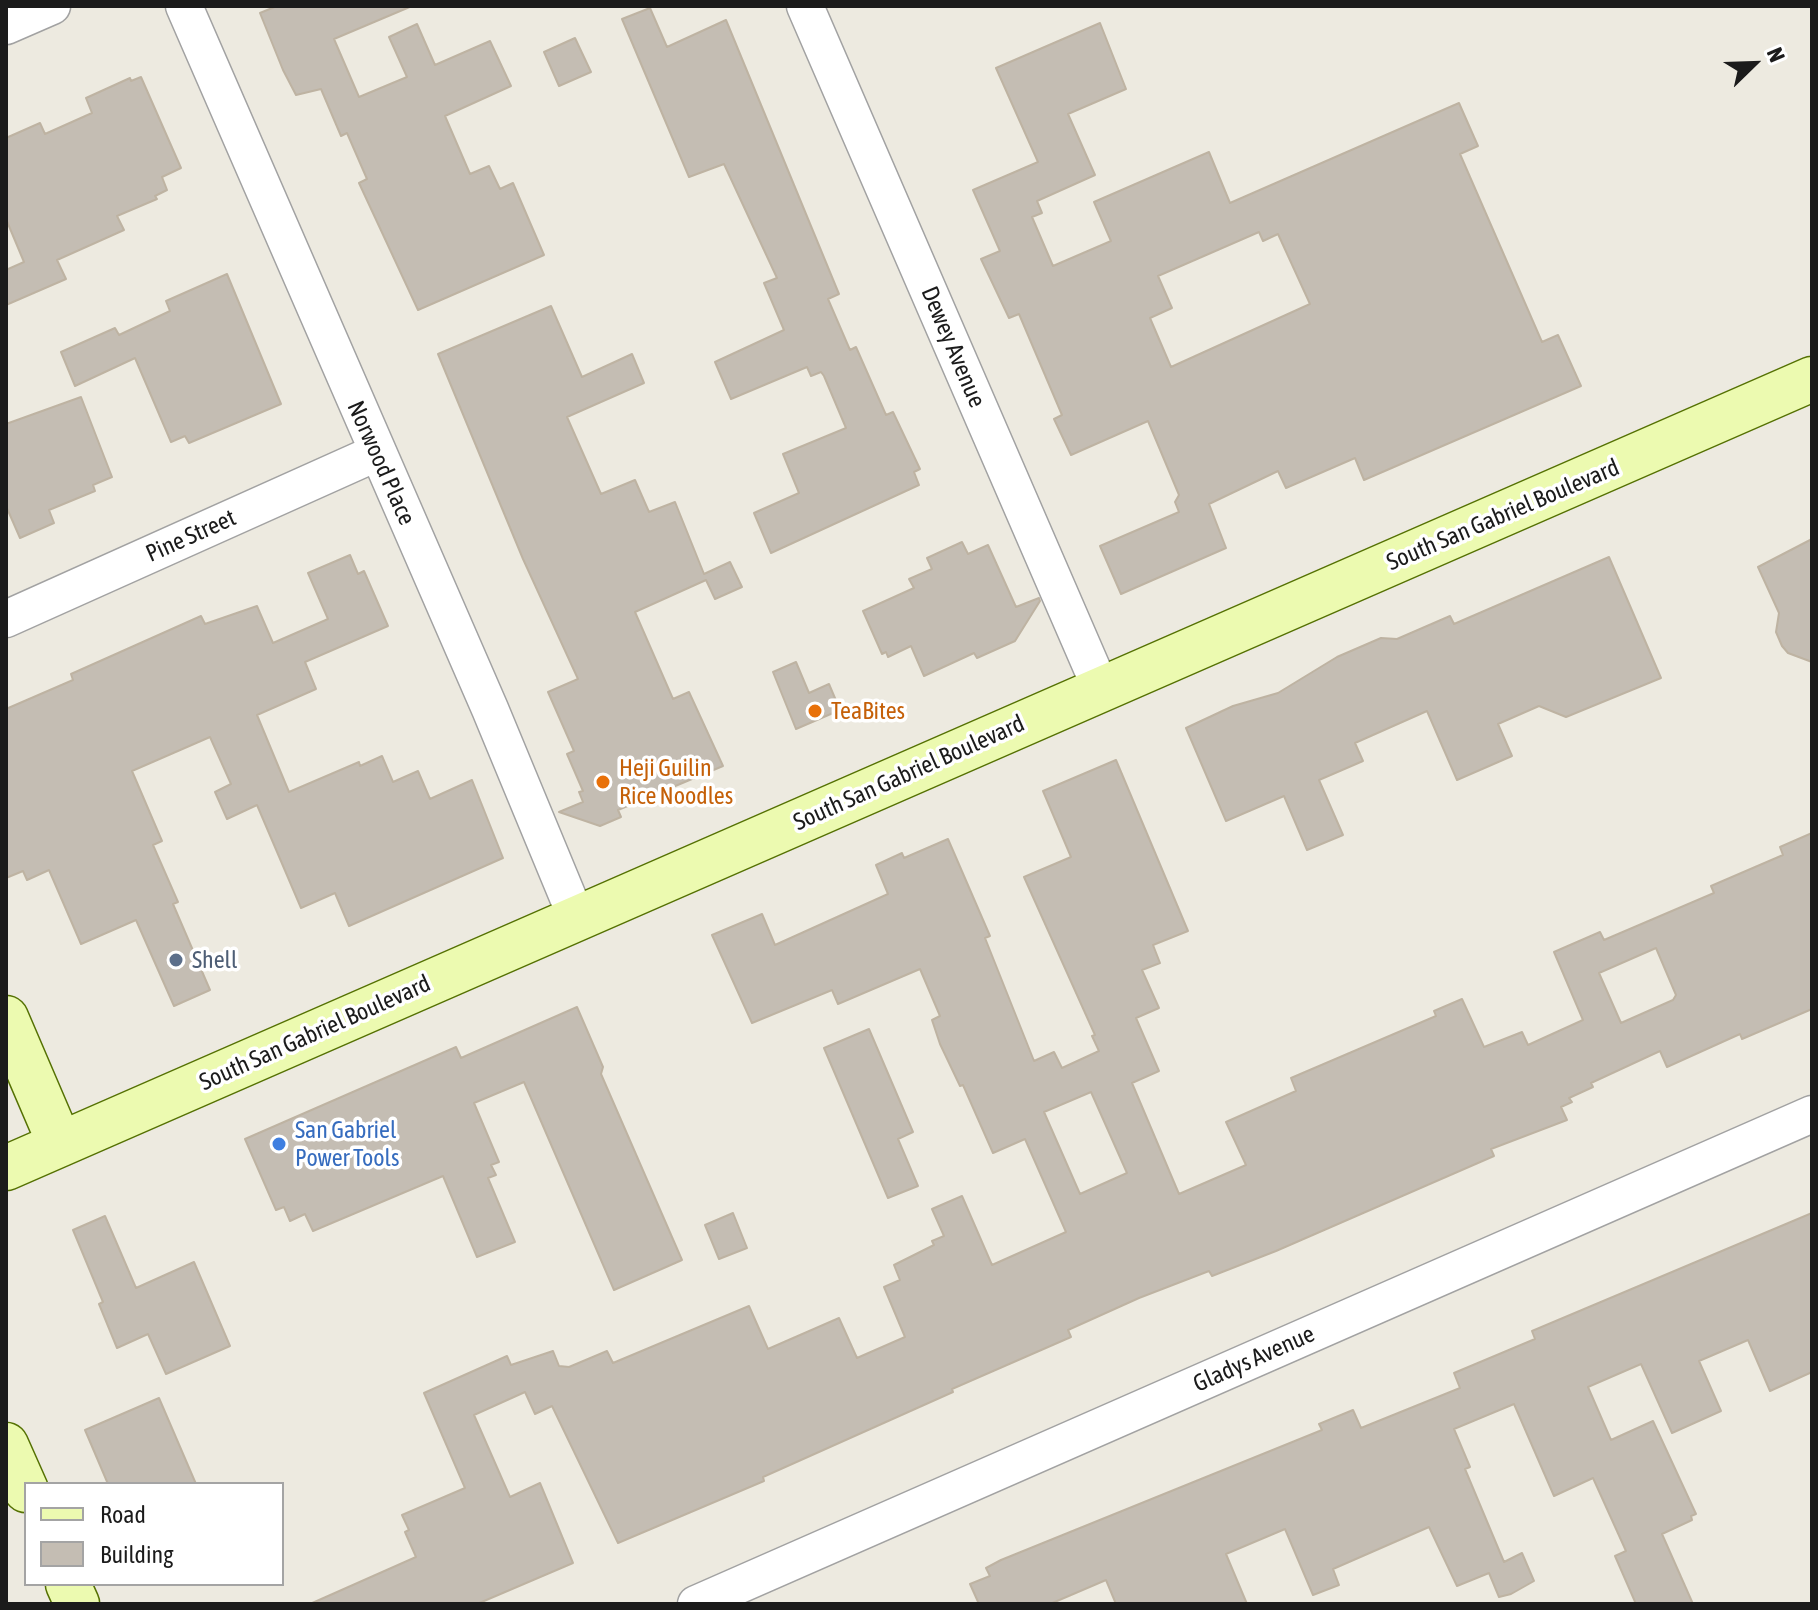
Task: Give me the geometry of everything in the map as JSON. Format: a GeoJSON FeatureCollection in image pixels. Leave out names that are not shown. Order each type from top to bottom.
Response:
{"type":"FeatureCollection","features":[{"type":"Feature","properties":{"kind":"main road","name":"South San Gabriel Boulevard"},"geometry":{"type":"LineString","coordinates":[[6,1168],[1812,379]]}},
{"type":"Feature","properties":{"kind":"main road"},"geometry":{"type":"LineString","coordinates":[[6,1018],[60,1144]]}},
{"type":"Feature","properties":{"kind":"main road"},"geometry":{"type":"LineString","coordinates":[[6,1445],[24,1486]]}},
{"type":"Feature","properties":{"kind":"street"},"geometry":{"type":"LineString","coordinates":[[6,26],[52,6]]}},
{"type":"Feature","properties":{"kind":"street","name":"Norwood Place"},"geometry":{"type":"LineString","coordinates":[[184,6],[490,709],[577,919]]}},
{"type":"Feature","properties":{"kind":"street","name":"Dewey Avenue"},"geometry":{"type":"LineString","coordinates":[[805,6],[1101,689]]}},
{"type":"Feature","properties":{"kind":"street","name":"Pine Street"},"geometry":{"type":"LineString","coordinates":[[6,619],[376,453]]}},
{"type":"Feature","properties":{"kind":"street","name":"Gladys Avenue"},"geometry":{"type":"LineString","coordinates":[[696,1604],[1812,1114]]}},
{"type":"Feature","properties":{"kind":"building"},"geometry":{"type":"Polygon","coordinates":[[[277,6],[412,6],[334,39],[359,97],[407,77],[389,37],[417,24],[435,65],[490,41],[511,86],[445,116],[470,174],[489,166],[500,189],[513,183],[544,255],[418,310],[359,183],[367,179],[347,133],[341,136],[321,89],[296,95],[283,70],[260,13],[277,6]]]}},
{"type":"Feature","properties":{"kind":"building"},"geometry":{"type":"Polygon","coordinates":[[[650,8],[667,47],[726,20],[839,294],[828,299],[850,350],[856,347],[886,415],[893,412],[920,469],[914,472],[919,485],[771,553],[754,513],[799,493],[783,454],[846,428],[824,376],[821,372],[811,376],[807,367],[731,399],[715,362],[784,330],[764,283],[777,278],[724,164],[689,177],[622,19],[650,8]]]}},
{"type":"Feature","properties":{"kind":"building"},"geometry":{"type":"Polygon","coordinates":[[[1100,23],[1126,89],[1068,114],[1095,175],[1037,201],[1042,213],[1032,217],[1053,266],[1111,241],[1094,202],[1209,152],[1230,203],[1459,103],[1478,146],[1460,154],[1542,342],[1558,335],[1581,386],[1364,480],[1355,458],[1286,488],[1278,471],[1209,504],[1226,548],[1121,594],[1100,546],[1179,512],[1175,502],[1179,495],[1148,421],[1071,455],[1054,419],[1062,415],[1019,314],[1009,318],[981,259],[1000,251],[973,190],[1038,162],[996,68],[1100,23]],[[1259,232],[1158,276],[1172,308],[1150,318],[1171,367],[1310,304],[1278,234],[1263,241],[1259,232]]]}},
{"type":"Feature","properties":{"kind":"building"},"geometry":{"type":"Polygon","coordinates":[[[575,38],[591,72],[559,86],[544,52],[575,38]]]}},
{"type":"Feature","properties":{"kind":"building"},"geometry":{"type":"Polygon","coordinates":[[[141,77],[181,168],[162,177],[167,190],[155,196],[157,199],[117,216],[124,230],[57,260],[66,279],[6,305],[6,270],[24,262],[6,219],[6,138],[40,123],[45,134],[92,113],[86,98],[130,78],[131,81],[141,77]]]}},
{"type":"Feature","properties":{"kind":"building"},"geometry":{"type":"Polygon","coordinates":[[[227,274],[281,404],[189,443],[185,436],[171,442],[135,358],[75,386],[61,352],[115,328],[119,335],[170,311],[166,301],[227,274]]]}},
{"type":"Feature","properties":{"kind":"building"},"geometry":{"type":"Polygon","coordinates":[[[551,306],[582,377],[632,354],[644,383],[567,417],[601,494],[635,480],[649,512],[675,502],[704,574],[730,562],[742,587],[715,599],[706,580],[635,612],[673,699],[689,692],[723,766],[618,810],[621,817],[600,826],[559,812],[583,802],[579,792],[583,791],[567,754],[574,751],[548,692],[578,679],[523,559],[438,354],[551,306]]]}},
{"type":"Feature","properties":{"kind":"building"},"geometry":{"type":"Polygon","coordinates":[[[81,397],[112,477],[93,485],[95,491],[49,510],[54,523],[20,538],[6,506],[6,424],[81,397]]]}},
{"type":"Feature","properties":{"kind":"building"},"geometry":{"type":"Polygon","coordinates":[[[1812,539],[1812,662],[1788,653],[1782,646],[1776,632],[1779,613],[1758,567],[1812,539]]]}},
{"type":"Feature","properties":{"kind":"building"},"geometry":{"type":"Polygon","coordinates":[[[962,542],[968,554],[988,545],[1016,607],[1039,598],[1040,601],[1015,641],[977,658],[974,653],[924,676],[911,646],[888,657],[886,652],[882,654],[863,611],[914,588],[909,579],[932,569],[927,558],[962,542]]]}},
{"type":"Feature","properties":{"kind":"building"},"geometry":{"type":"Polygon","coordinates":[[[350,555],[358,574],[364,571],[388,626],[305,662],[316,689],[257,715],[289,792],[359,762],[360,766],[382,756],[393,782],[418,771],[430,799],[472,780],[503,858],[349,926],[335,893],[301,908],[257,805],[227,819],[215,792],[231,784],[210,737],[132,771],[162,841],[153,845],[178,902],[173,904],[210,990],[174,1006],[136,920],[81,944],[49,870],[27,880],[23,871],[6,878],[6,709],[73,680],[71,674],[201,616],[205,624],[257,606],[273,643],[328,619],[308,573],[350,555]]]}},
{"type":"Feature","properties":{"kind":"building"},"geometry":{"type":"Polygon","coordinates":[[[1609,557],[1661,678],[1566,717],[1539,706],[1498,724],[1512,756],[1457,780],[1427,711],[1355,743],[1363,761],[1319,780],[1343,835],[1307,850],[1284,796],[1226,821],[1186,728],[1233,706],[1278,693],[1337,657],[1381,638],[1397,639],[1450,616],[1454,624],[1609,557]]]}},
{"type":"Feature","properties":{"kind":"building"},"geometry":{"type":"Polygon","coordinates":[[[796,662],[809,693],[829,684],[840,710],[796,729],[773,672],[796,662]]]}},
{"type":"Feature","properties":{"kind":"building"},"geometry":{"type":"Polygon","coordinates":[[[1116,760],[1188,931],[1153,945],[1160,963],[1142,970],[1159,1008],[1136,1018],[1159,1071],[1132,1083],[1179,1194],[1246,1165],[1226,1122],[1296,1091],[1291,1078],[1436,1016],[1434,1011],[1462,999],[1484,1047],[1522,1032],[1528,1045],[1583,1020],[1554,952],[1600,932],[1604,940],[1714,893],[1711,886],[1783,855],[1780,847],[1812,833],[1812,1009],[1742,1039],[1740,1034],[1667,1067],[1660,1051],[1591,1083],[1593,1087],[1569,1098],[1572,1102],[1561,1107],[1567,1120],[1491,1149],[1494,1156],[1276,1251],[1212,1276],[1209,1271],[1139,1298],[1068,1330],[1071,1337],[763,1477],[764,1481],[618,1543],[552,1406],[535,1414],[525,1392],[474,1415],[510,1497],[540,1483],[573,1563],[477,1604],[310,1604],[416,1557],[405,1532],[409,1530],[402,1515],[465,1488],[424,1393],[507,1356],[511,1365],[553,1351],[559,1366],[569,1367],[607,1351],[613,1363],[749,1306],[768,1349],[839,1318],[857,1358],[905,1337],[884,1287],[900,1280],[894,1265],[934,1245],[932,1241],[944,1236],[932,1209],[962,1196],[992,1265],[1066,1232],[1025,1139],[993,1153],[963,1085],[960,1086],[940,1044],[932,1020],[940,1016],[920,969],[838,1004],[832,990],[752,1023],[712,935],[762,914],[775,945],[888,894],[876,865],[902,853],[904,858],[948,839],[990,936],[985,938],[1034,1061],[1054,1052],[1062,1068],[1099,1051],[1092,1036],[1095,1035],[1024,877],[1071,857],[1043,791],[1116,760]],[[1656,948],[1599,973],[1621,1023],[1673,1000],[1676,995],[1656,948]],[[1091,1092],[1044,1112],[1080,1194],[1127,1173],[1091,1092]]]}},
{"type":"Feature","properties":{"kind":"building"},"geometry":{"type":"Polygon","coordinates":[[[577,1007],[603,1067],[601,1074],[682,1260],[614,1290],[524,1082],[474,1103],[499,1162],[491,1165],[496,1175],[488,1178],[515,1242],[477,1257],[443,1176],[313,1231],[305,1214],[290,1221],[284,1207],[276,1210],[245,1139],[456,1047],[461,1058],[577,1007]]]}},
{"type":"Feature","properties":{"kind":"building"},"geometry":{"type":"Polygon","coordinates":[[[869,1029],[913,1132],[898,1139],[918,1186],[888,1198],[824,1048],[869,1029]]]}},
{"type":"Feature","properties":{"kind":"building"},"geometry":{"type":"Polygon","coordinates":[[[733,1213],[747,1248],[719,1259],[705,1225],[733,1213]]]}},
{"type":"Feature","properties":{"kind":"building"},"geometry":{"type":"Polygon","coordinates":[[[1812,1213],[1812,1372],[1770,1391],[1748,1340],[1699,1361],[1721,1411],[1672,1433],[1641,1364],[1588,1387],[1611,1440],[1653,1421],[1696,1514],[1691,1516],[1692,1520],[1662,1534],[1693,1604],[1636,1604],[1615,1556],[1626,1551],[1593,1478],[1554,1496],[1514,1404],[1454,1429],[1470,1467],[1465,1469],[1504,1562],[1522,1553],[1534,1581],[1511,1594],[1499,1597],[1489,1573],[1457,1586],[1429,1527],[1333,1569],[1339,1585],[1313,1595],[1285,1529],[1226,1554],[1247,1604],[1116,1604],[1106,1580],[1050,1604],[979,1604],[970,1584],[990,1576],[986,1568],[1001,1560],[1322,1430],[1319,1424],[1353,1410],[1361,1428],[1460,1388],[1454,1373],[1535,1339],[1532,1331],[1812,1213]]]}},
{"type":"Feature","properties":{"kind":"building"},"geometry":{"type":"Polygon","coordinates":[[[105,1216],[136,1288],[194,1262],[230,1346],[166,1374],[148,1334],[117,1348],[99,1304],[103,1302],[73,1230],[105,1216]]]}},
{"type":"Feature","properties":{"kind":"building"},"geometry":{"type":"Polygon","coordinates":[[[159,1398],[195,1482],[107,1482],[85,1430],[159,1398]]]}},
{"type":"Feature","properties":{"kind":"place","name":"TeaBites"},"geometry":{"type":"Point","coordinates":[815,711]}},
{"type":"Feature","properties":{"kind":"place","name":"Heji Guilin Rice Noodles"},"geometry":{"type":"Point","coordinates":[603,782]}},
{"type":"Feature","properties":{"kind":"place","name":"Shell"},"geometry":{"type":"Point","coordinates":[176,960]}},
{"type":"Feature","properties":{"kind":"place","name":"San Gabriel Power Tools"},"geometry":{"type":"Point","coordinates":[279,1144]}}]}
